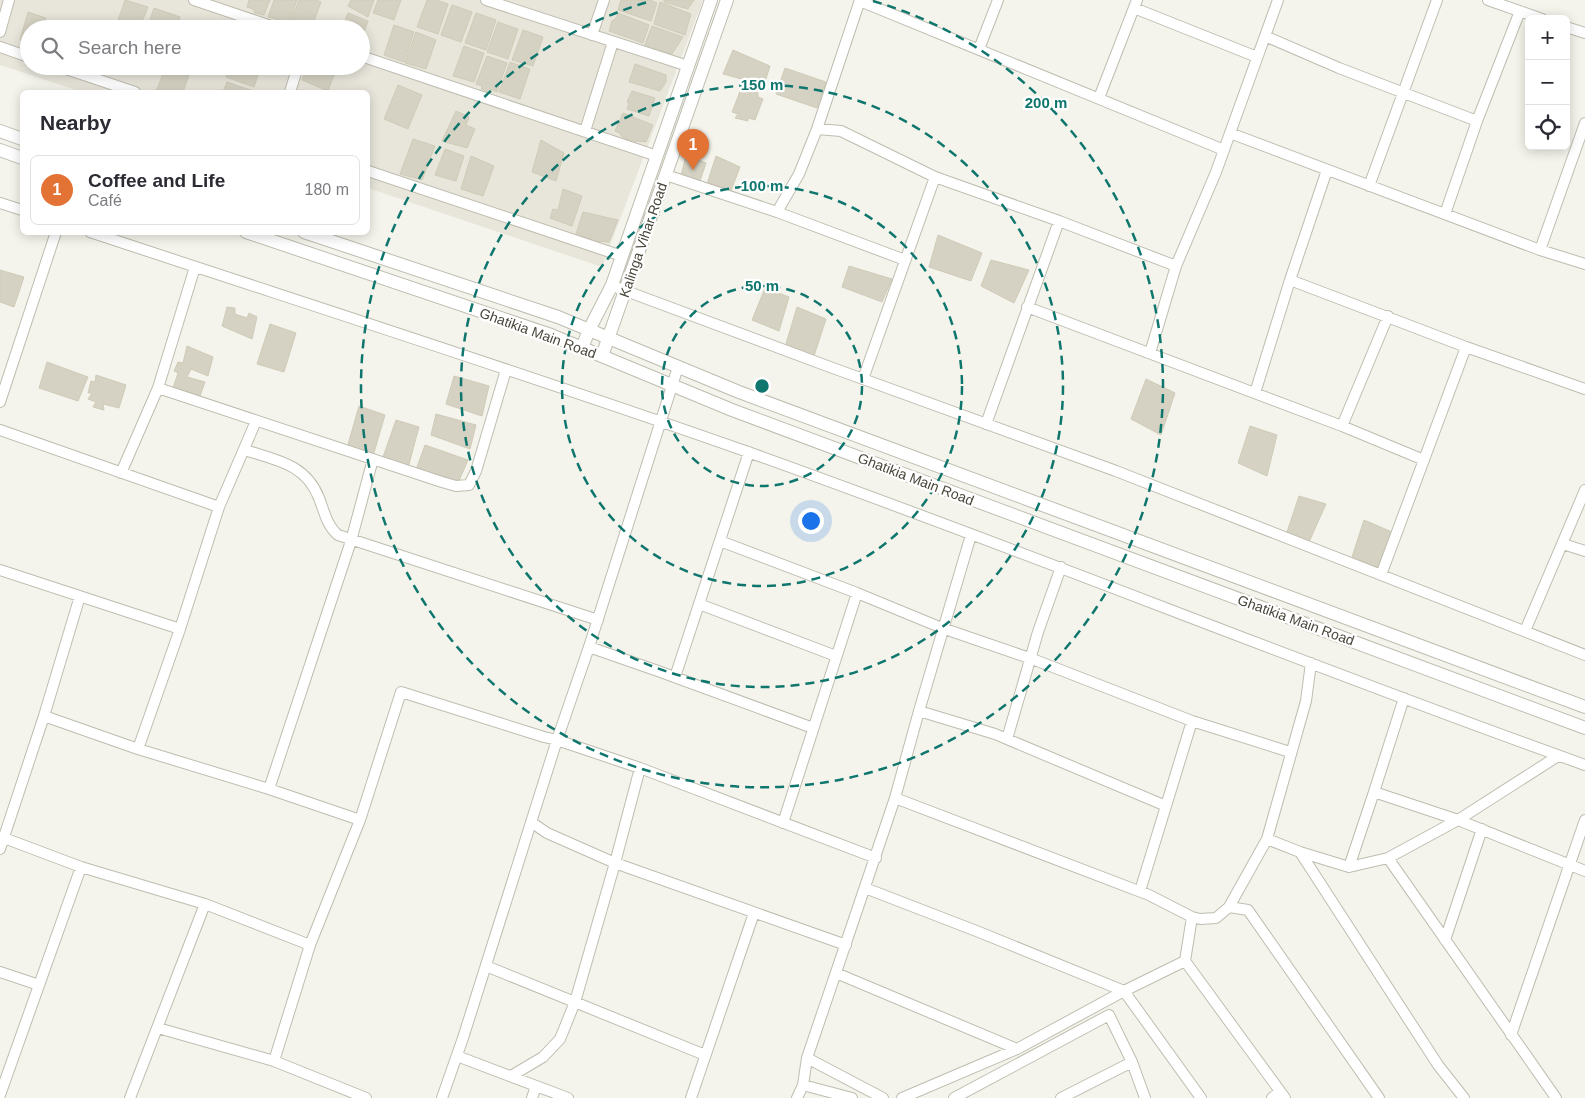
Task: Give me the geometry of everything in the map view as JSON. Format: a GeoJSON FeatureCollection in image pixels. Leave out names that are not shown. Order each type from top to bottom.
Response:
{"type":"FeatureCollection","features":[{"type":"Feature","properties":{"kind":"street"},"geometry":{"type":"LineString","coordinates":[[0,32],[9,0]]}},
{"type":"Feature","properties":{"kind":"street"},"geometry":{"type":"LineString","coordinates":[[486,0],[506,3],[592,35],[688,66]]}},
{"type":"Feature","properties":{"kind":"street"},"geometry":{"type":"LineString","coordinates":[[592,35],[604,0]]}},
{"type":"Feature","properties":{"kind":"street","name":"Kalinga Vihar Road"},"geometry":{"type":"LineString","coordinates":[[582,348],[588,330],[612,285],[711,0]]}},
{"type":"Feature","properties":{"kind":"street","name":"Kalinga Vihar Road"},"geometry":{"type":"LineString","coordinates":[[602,356],[727,0]]}},
{"type":"Feature","properties":{"kind":"street"},"geometry":{"type":"LineString","coordinates":[[979,50],[998,0]]}},
{"type":"Feature","properties":{"kind":"street"},"geometry":{"type":"LineString","coordinates":[[1150,353],[1176,266],[1224,150],[1278,0]]}},
{"type":"Feature","properties":{"kind":"street"},"geometry":{"type":"LineString","coordinates":[[1369,186],[1438,0]]}},
{"type":"Feature","properties":{"kind":"street"},"geometry":{"type":"LineString","coordinates":[[1488,0],[1531,15]]}},
{"type":"Feature","properties":{"kind":"street"},"geometry":{"type":"LineString","coordinates":[[200,1],[254,20]]}},
{"type":"Feature","properties":{"kind":"street"},"geometry":{"type":"LineString","coordinates":[[778,212],[799,174],[817,129],[860,1],[1224,150]]}},
{"type":"Feature","properties":{"kind":"street"},"geometry":{"type":"LineString","coordinates":[[1099,98],[1136,4],[1257,57]]}},
{"type":"Feature","properties":{"kind":"street"},"geometry":{"type":"LineString","coordinates":[[1445,214],[1477,121],[1520,11]]}},
{"type":"Feature","properties":{"kind":"street"},"geometry":{"type":"LineString","coordinates":[[1570,28],[1585,33]]}},
{"type":"Feature","properties":{"kind":"street"},"geometry":{"type":"LineString","coordinates":[[1265,36],[1339,68],[1477,121]]}},
{"type":"Feature","properties":{"kind":"street"},"geometry":{"type":"LineString","coordinates":[[585,131],[613,42]]}},
{"type":"Feature","properties":{"kind":"street"},"geometry":{"type":"LineString","coordinates":[[0,47],[20,54]]}},
{"type":"Feature","properties":{"kind":"street"},"geometry":{"type":"LineString","coordinates":[[370,59],[657,156]]}},
{"type":"Feature","properties":{"kind":"street"},"geometry":{"type":"LineString","coordinates":[[84,75],[129,90]]}},
{"type":"Feature","properties":{"kind":"street"},"geometry":{"type":"LineString","coordinates":[[291,90],[295,75]]}},
{"type":"Feature","properties":{"kind":"street"},"geometry":{"type":"LineString","coordinates":[[1540,250],[1585,123]]}},
{"type":"Feature","properties":{"kind":"street"},"geometry":{"type":"LineString","coordinates":[[817,129],[841,131],[935,177],[1059,221],[1176,266]]}},
{"type":"Feature","properties":{"kind":"street"},"geometry":{"type":"LineString","coordinates":[[0,131],[20,138]]}},
{"type":"Feature","properties":{"kind":"street"},"geometry":{"type":"LineString","coordinates":[[1230,133],[1540,250],[1585,264]]}},
{"type":"Feature","properties":{"kind":"street"},"geometry":{"type":"LineString","coordinates":[[0,150],[20,157]]}},
{"type":"Feature","properties":{"kind":"street"},"geometry":{"type":"LineString","coordinates":[[1255,393],[1327,170]]}},
{"type":"Feature","properties":{"kind":"street"},"geometry":{"type":"LineString","coordinates":[[370,172],[622,256]]}},
{"type":"Feature","properties":{"kind":"street"},"geometry":{"type":"LineString","coordinates":[[666,175],[778,212],[905,260]]}},
{"type":"Feature","properties":{"kind":"street"},"geometry":{"type":"LineString","coordinates":[[863,379],[935,177]]}},
{"type":"Feature","properties":{"kind":"street"},"geometry":{"type":"LineString","coordinates":[[0,203],[20,209]]}},
{"type":"Feature","properties":{"kind":"street"},"geometry":{"type":"LineString","coordinates":[[986,424],[1059,221]]}},
{"type":"Feature","properties":{"kind":"street"},"geometry":{"type":"LineString","coordinates":[[0,402],[55,235]]}},
{"type":"Feature","properties":{"kind":"street"},"geometry":{"type":"LineString","coordinates":[[99,235],[748,452],[1061,567],[1585,765]]}},
{"type":"Feature","properties":{"kind":"street","name":"Ghatikia Main Road"},"geometry":{"type":"LineString","coordinates":[[255,235],[551,335],[760,420],[1585,728]]}},
{"type":"Feature","properties":{"kind":"street","name":"Ghatikia Main Road"},"geometry":{"type":"LineString","coordinates":[[313,235],[558,317],[757,399],[1585,708]]}},
{"type":"Feature","properties":{"kind":"street"},"geometry":{"type":"LineString","coordinates":[[122,473],[158,388],[194,267]]}},
{"type":"Feature","properties":{"kind":"street"},"geometry":{"type":"LineString","coordinates":[[1290,280],[1466,347],[1585,389]]}},
{"type":"Feature","properties":{"kind":"street"},"geometry":{"type":"LineString","coordinates":[[612,285],[1116,471],[1585,655]]}},
{"type":"Feature","properties":{"kind":"street"},"geometry":{"type":"LineString","coordinates":[[1027,307],[1342,426],[1424,460]]}},
{"type":"Feature","properties":{"kind":"street"},"geometry":{"type":"LineString","coordinates":[[1342,426],[1388,316]]}},
{"type":"Feature","properties":{"kind":"street"},"geometry":{"type":"LineString","coordinates":[[1381,575],[1466,347]]}},
{"type":"Feature","properties":{"kind":"street"},"geometry":{"type":"LineString","coordinates":[[442,1098],[486,966],[557,740],[598,620],[678,367]]}},
{"type":"Feature","properties":{"kind":"street"},"geometry":{"type":"LineString","coordinates":[[158,388],[456,486],[468,485],[476,471],[506,370]]}},
{"type":"Feature","properties":{"kind":"street"},"geometry":{"type":"LineString","coordinates":[[138,749],[180,629],[219,507],[256,421]]}},
{"type":"Feature","properties":{"kind":"street"},"geometry":{"type":"LineString","coordinates":[[0,430],[219,507]]}},
{"type":"Feature","properties":{"kind":"street"},"geometry":{"type":"LineString","coordinates":[[245,450],[287,464],[298,469],[306,476],[314,487],[333,531],[338,535],[351,541],[598,620]]}},
{"type":"Feature","properties":{"kind":"street"},"geometry":{"type":"LineString","coordinates":[[675,677],[748,452]]}},
{"type":"Feature","properties":{"kind":"street"},"geometry":{"type":"LineString","coordinates":[[269,789],[351,541],[373,459]]}},
{"type":"Feature","properties":{"kind":"street"},"geometry":{"type":"LineString","coordinates":[[1525,631],[1585,490]]}},
{"type":"Feature","properties":{"kind":"street"},"geometry":{"type":"LineString","coordinates":[[797,1098],[803,1085],[807,1058],[895,798],[942,628],[971,535]]}},
{"type":"Feature","properties":{"kind":"street"},"geometry":{"type":"LineString","coordinates":[[720,541],[942,628],[1031,659],[1192,721],[1290,752]]}},
{"type":"Feature","properties":{"kind":"street"},"geometry":{"type":"LineString","coordinates":[[1563,544],[1585,551]]}},
{"type":"Feature","properties":{"kind":"street"},"geometry":{"type":"LineString","coordinates":[[1007,739],[1038,632],[1061,567]]}},
{"type":"Feature","properties":{"kind":"street"},"geometry":{"type":"LineString","coordinates":[[0,570],[180,629]]}},
{"type":"Feature","properties":{"kind":"street"},"geometry":{"type":"LineString","coordinates":[[783,823],[856,593]]}},
{"type":"Feature","properties":{"kind":"street"},"geometry":{"type":"LineString","coordinates":[[0,849],[44,716],[80,596]]}},
{"type":"Feature","properties":{"kind":"street"},"geometry":{"type":"LineString","coordinates":[[699,604],[836,656]]}},
{"type":"Feature","properties":{"kind":"street"},"geometry":{"type":"LineString","coordinates":[[589,647],[813,728]]}},
{"type":"Feature","properties":{"kind":"street"},"geometry":{"type":"LineString","coordinates":[[895,798],[1140,891],[1192,917],[1200,919],[1216,918],[1229,907],[1267,839],[1306,700],[1311,663]]}},
{"type":"Feature","properties":{"kind":"street"},"geometry":{"type":"LineString","coordinates":[[274,1061],[310,945],[360,820],[401,692],[557,740],[640,768],[876,858]]}},
{"type":"Feature","properties":{"kind":"street"},"geometry":{"type":"LineString","coordinates":[[1349,867],[1404,698]]}},
{"type":"Feature","properties":{"kind":"street"},"geometry":{"type":"LineString","coordinates":[[919,711],[1007,739],[1166,806]]}},
{"type":"Feature","properties":{"kind":"street"},"geometry":{"type":"LineString","coordinates":[[44,716],[138,749],[269,789],[360,820]]}},
{"type":"Feature","properties":{"kind":"street"},"geometry":{"type":"LineString","coordinates":[[1140,891],[1192,721]]}},
{"type":"Feature","properties":{"kind":"street"},"geometry":{"type":"LineString","coordinates":[[1267,839],[1300,852],[1349,867],[1388,858],[1458,820],[1558,756]]}},
{"type":"Feature","properties":{"kind":"street"},"geometry":{"type":"LineString","coordinates":[[510,1076],[543,1057],[560,1039],[575,1002],[640,768]]}},
{"type":"Feature","properties":{"kind":"street"},"geometry":{"type":"LineString","coordinates":[[1374,792],[1458,820],[1585,871]]}},
{"type":"Feature","properties":{"kind":"street"},"geometry":{"type":"LineString","coordinates":[[1511,1035],[1585,820]]}},
{"type":"Feature","properties":{"kind":"street"},"geometry":{"type":"LineString","coordinates":[[531,822],[547,833],[615,863],[846,945]]}},
{"type":"Feature","properties":{"kind":"street"},"geometry":{"type":"LineString","coordinates":[[1445,940],[1482,829]]}},
{"type":"Feature","properties":{"kind":"street"},"geometry":{"type":"LineString","coordinates":[[4,838],[81,867],[205,904],[310,945]]}},
{"type":"Feature","properties":{"kind":"street"},"geometry":{"type":"LineString","coordinates":[[1300,852],[1438,1065],[1464,1098]]}},
{"type":"Feature","properties":{"kind":"street"},"geometry":{"type":"LineString","coordinates":[[1388,858],[1556,1098]]}},
{"type":"Feature","properties":{"kind":"street"},"geometry":{"type":"LineString","coordinates":[[0,1096],[81,867]]}},
{"type":"Feature","properties":{"kind":"street"},"geometry":{"type":"LineString","coordinates":[[865,888],[1124,990],[1201,1098]]}},
{"type":"Feature","properties":{"kind":"street"},"geometry":{"type":"LineString","coordinates":[[130,1098],[205,904]]}},
{"type":"Feature","properties":{"kind":"street"},"geometry":{"type":"LineString","coordinates":[[1229,907],[1248,910],[1379,1098]]}},
{"type":"Feature","properties":{"kind":"street"},"geometry":{"type":"LineString","coordinates":[[690,1098],[754,913]]}},
{"type":"Feature","properties":{"kind":"street"},"geometry":{"type":"LineString","coordinates":[[1192,917],[1185,962],[1279,1096]]}},
{"type":"Feature","properties":{"kind":"street"},"geometry":{"type":"LineString","coordinates":[[902,1098],[1017,1049],[1124,990],[1185,962]]}},
{"type":"Feature","properties":{"kind":"street"},"geometry":{"type":"LineString","coordinates":[[486,966],[705,1055]]}},
{"type":"Feature","properties":{"kind":"street"},"geometry":{"type":"LineString","coordinates":[[0,972],[39,986]]}},
{"type":"Feature","properties":{"kind":"street"},"geometry":{"type":"LineString","coordinates":[[836,974],[1017,1049]]}},
{"type":"Feature","properties":{"kind":"street"},"geometry":{"type":"LineString","coordinates":[[954,1098],[1109,1015],[1132,1062],[1145,1098]]}},
{"type":"Feature","properties":{"kind":"street"},"geometry":{"type":"LineString","coordinates":[[158,1028],[274,1061],[366,1098]]}},
{"type":"Feature","properties":{"kind":"street"},"geometry":{"type":"LineString","coordinates":[[457,1056],[568,1098]]}},
{"type":"Feature","properties":{"kind":"street"},"geometry":{"type":"LineString","coordinates":[[807,1058],[883,1098]]}},
{"type":"Feature","properties":{"kind":"street"},"geometry":{"type":"LineString","coordinates":[[1061,1098],[1132,1062]]}},
{"type":"Feature","properties":{"kind":"street"},"geometry":{"type":"LineString","coordinates":[[803,1085],[852,1098]]}},
{"type":"Feature","properties":{"kind":"street"},"geometry":{"type":"LineString","coordinates":[[532,1098],[536,1086]]}},
{"type":"Feature","properties":{"kind":"shaded area"},"geometry":{"type":"Polygon","coordinates":[[[0,0],[703,0],[602,267],[370,189],[370,90],[76,90],[30,75],[370,75],[370,20],[20,20],[20,72],[0,65],[0,0]]]}},
{"type":"Feature","properties":{"kind":"building"},"geometry":{"type":"Polygon","coordinates":[[[125,0],[148,7],[143,20],[118,20],[125,0]]]}},
{"type":"Feature","properties":{"kind":"building"},"geometry":{"type":"Polygon","coordinates":[[[249,0],[270,0],[264,15],[255,13],[253,9],[247,7],[249,0]]]}},
{"type":"Feature","properties":{"kind":"building"},"geometry":{"type":"Polygon","coordinates":[[[274,0],[297,0],[290,20],[276,20],[268,17],[274,0]]]}},
{"type":"Feature","properties":{"kind":"building"},"geometry":{"type":"Polygon","coordinates":[[[299,0],[316,0],[321,2],[314,20],[292,20],[299,0]]]}},
{"type":"Feature","properties":{"kind":"building"},"geometry":{"type":"Polygon","coordinates":[[[351,0],[374,0],[368,17],[348,6],[351,0]]]}},
{"type":"Feature","properties":{"kind":"building"},"geometry":{"type":"Polygon","coordinates":[[[378,0],[401,0],[394,20],[373,13],[378,0]]]}},
{"type":"Feature","properties":{"kind":"building"},"geometry":{"type":"Polygon","coordinates":[[[427,0],[436,0],[448,4],[438,34],[417,27],[427,0]]]}},
{"type":"Feature","properties":{"kind":"building"},"geometry":{"type":"Polygon","coordinates":[[[621,0],[650,0],[657,3],[651,21],[618,10],[621,0]]]}},
{"type":"Feature","properties":{"kind":"building"},"geometry":{"type":"Polygon","coordinates":[[[664,0],[694,0],[688,9],[664,2],[664,0]]]}},
{"type":"Feature","properties":{"kind":"building"},"geometry":{"type":"Polygon","coordinates":[[[660,2],[691,14],[685,35],[654,24],[660,2]]]}},
{"type":"Feature","properties":{"kind":"building"},"geometry":{"type":"Polygon","coordinates":[[[452,5],[472,12],[461,42],[441,35],[452,5]]]}},
{"type":"Feature","properties":{"kind":"building"},"geometry":{"type":"Polygon","coordinates":[[[154,8],[180,17],[179,20],[150,20],[154,8]]]}},
{"type":"Feature","properties":{"kind":"building"},"geometry":{"type":"Polygon","coordinates":[[[28,12],[46,18],[45,20],[26,20],[28,12]]]}},
{"type":"Feature","properties":{"kind":"building"},"geometry":{"type":"Polygon","coordinates":[[[348,13],[366,20],[345,20],[348,13]]]}},
{"type":"Feature","properties":{"kind":"building"},"geometry":{"type":"Polygon","coordinates":[[[476,13],[496,20],[486,50],[465,43],[476,13]]]}},
{"type":"Feature","properties":{"kind":"building"},"geometry":{"type":"Polygon","coordinates":[[[618,13],[649,25],[643,43],[609,31],[612,21],[618,13]]]}},
{"type":"Feature","properties":{"kind":"building"},"geometry":{"type":"Polygon","coordinates":[[[498,22],[518,29],[508,59],[487,52],[498,22]]]}},
{"type":"Feature","properties":{"kind":"building"},"geometry":{"type":"Polygon","coordinates":[[[394,25],[414,32],[404,62],[384,55],[394,25]]]}},
{"type":"Feature","properties":{"kind":"building"},"geometry":{"type":"Polygon","coordinates":[[[652,26],[683,37],[672,54],[644,47],[652,26]]]}},
{"type":"Feature","properties":{"kind":"building"},"geometry":{"type":"Polygon","coordinates":[[[523,30],[543,37],[533,66],[512,60],[523,30]]]}},
{"type":"Feature","properties":{"kind":"building"},"geometry":{"type":"Polygon","coordinates":[[[416,32],[436,40],[426,69],[405,63],[416,32]]]}},
{"type":"Feature","properties":{"kind":"building"},"geometry":{"type":"Polygon","coordinates":[[[464,46],[484,53],[474,82],[453,76],[464,46]]]}},
{"type":"Feature","properties":{"kind":"building"},"geometry":{"type":"Polygon","coordinates":[[[733,50],[770,66],[764,85],[723,74],[733,50]]]}},
{"type":"Feature","properties":{"kind":"building"},"geometry":{"type":"Polygon","coordinates":[[[487,56],[507,63],[497,92],[490,89],[489,92],[481,89],[482,86],[476,84],[487,56]]]}},
{"type":"Feature","properties":{"kind":"building"},"geometry":{"type":"Polygon","coordinates":[[[510,62],[530,69],[520,99],[499,92],[510,62]]]}},
{"type":"Feature","properties":{"kind":"building"},"geometry":{"type":"Polygon","coordinates":[[[635,64],[666,75],[666,82],[660,91],[629,82],[635,64]]]}},
{"type":"Feature","properties":{"kind":"building"},"geometry":{"type":"Polygon","coordinates":[[[785,68],[826,82],[817,108],[776,94],[785,68]]]}},
{"type":"Feature","properties":{"kind":"building"},"geometry":{"type":"Polygon","coordinates":[[[163,75],[189,75],[184,90],[157,90],[163,75]]]}},
{"type":"Feature","properties":{"kind":"building"},"geometry":{"type":"Polygon","coordinates":[[[227,75],[258,75],[254,87],[226,77],[227,75]]]}},
{"type":"Feature","properties":{"kind":"building"},"geometry":{"type":"Polygon","coordinates":[[[304,75],[334,75],[328,90],[302,80],[304,75]]]}},
{"type":"Feature","properties":{"kind":"building"},"geometry":{"type":"Polygon","coordinates":[[[227,82],[250,90],[224,90],[227,82]]]}},
{"type":"Feature","properties":{"kind":"building"},"geometry":{"type":"Polygon","coordinates":[[[398,85],[422,95],[408,129],[384,119],[398,85]]]}},
{"type":"Feature","properties":{"kind":"building"},"geometry":{"type":"Polygon","coordinates":[[[741,89],[748,92],[749,89],[758,93],[758,97],[763,99],[755,120],[748,118],[748,121],[735,118],[738,114],[732,112],[741,89]]]}},
{"type":"Feature","properties":{"kind":"building"},"geometry":{"type":"Polygon","coordinates":[[[632,91],[655,98],[649,116],[627,109],[629,103],[627,102],[632,91]]]}},
{"type":"Feature","properties":{"kind":"building"},"geometry":{"type":"Polygon","coordinates":[[[456,111],[469,117],[466,125],[475,129],[467,148],[442,141],[456,111]]]}},
{"type":"Feature","properties":{"kind":"building"},"geometry":{"type":"Polygon","coordinates":[[[623,113],[653,125],[646,142],[637,141],[635,143],[615,131],[623,113]]]}},
{"type":"Feature","properties":{"kind":"building"},"geometry":{"type":"Polygon","coordinates":[[[413,139],[435,146],[422,180],[400,174],[413,139]]]}},
{"type":"Feature","properties":{"kind":"building"},"geometry":{"type":"Polygon","coordinates":[[[541,140],[564,153],[556,181],[532,172],[541,140]]]}},
{"type":"Feature","properties":{"kind":"building"},"geometry":{"type":"Polygon","coordinates":[[[445,149],[464,156],[456,181],[435,175],[445,149]]]}},
{"type":"Feature","properties":{"kind":"building"},"geometry":{"type":"Polygon","coordinates":[[[686,155],[706,163],[700,181],[681,176],[686,155]]]}},
{"type":"Feature","properties":{"kind":"building"},"geometry":{"type":"Polygon","coordinates":[[[471,156],[494,166],[483,196],[461,189],[471,156]]]}},
{"type":"Feature","properties":{"kind":"building"},"geometry":{"type":"Polygon","coordinates":[[[716,156],[740,167],[730,193],[707,184],[716,156]]]}},
{"type":"Feature","properties":{"kind":"building"},"geometry":{"type":"Polygon","coordinates":[[[563,189],[582,196],[572,226],[550,218],[553,209],[558,210],[563,189]]]}},
{"type":"Feature","properties":{"kind":"building"},"geometry":{"type":"Polygon","coordinates":[[[583,212],[618,220],[609,242],[595,241],[576,234],[583,212]]]}},
{"type":"Feature","properties":{"kind":"building"},"geometry":{"type":"Polygon","coordinates":[[[938,235],[982,253],[971,281],[929,267],[938,235]]]}},
{"type":"Feature","properties":{"kind":"building"},"geometry":{"type":"Polygon","coordinates":[[[991,260],[1029,270],[1014,303],[981,286],[991,260]]]}},
{"type":"Feature","properties":{"kind":"building"},"geometry":{"type":"Polygon","coordinates":[[[849,266],[892,279],[882,302],[842,287],[849,266]]]}},
{"type":"Feature","properties":{"kind":"building"},"geometry":{"type":"Polygon","coordinates":[[[0,270],[24,277],[14,307],[0,302],[0,270]]]}},
{"type":"Feature","properties":{"kind":"building"},"geometry":{"type":"Polygon","coordinates":[[[765,288],[789,297],[779,331],[752,320],[765,288]]]}},
{"type":"Feature","properties":{"kind":"building"},"geometry":{"type":"Polygon","coordinates":[[[227,307],[235,308],[235,314],[247,318],[249,313],[257,317],[252,339],[222,326],[227,307]]]}},
{"type":"Feature","properties":{"kind":"building"},"geometry":{"type":"Polygon","coordinates":[[[797,307],[826,319],[814,356],[785,347],[797,307]]]}},
{"type":"Feature","properties":{"kind":"building"},"geometry":{"type":"Polygon","coordinates":[[[270,324],[296,333],[284,372],[257,364],[270,324]]]}},
{"type":"Feature","properties":{"kind":"building"},"geometry":{"type":"Polygon","coordinates":[[[187,346],[213,357],[208,376],[191,369],[187,377],[205,382],[200,396],[173,388],[178,373],[174,371],[178,362],[183,363],[187,346]]]}},
{"type":"Feature","properties":{"kind":"building"},"geometry":{"type":"Polygon","coordinates":[[[47,362],[88,377],[78,401],[39,388],[47,362]]]}},
{"type":"Feature","properties":{"kind":"building"},"geometry":{"type":"Polygon","coordinates":[[[96,375],[126,385],[119,408],[103,404],[104,410],[93,407],[96,402],[88,399],[92,393],[88,393],[91,381],[95,382],[96,375]]]}},
{"type":"Feature","properties":{"kind":"building"},"geometry":{"type":"Polygon","coordinates":[[[454,376],[489,386],[482,416],[446,404],[454,376]]]}},
{"type":"Feature","properties":{"kind":"building"},"geometry":{"type":"Polygon","coordinates":[[[1146,379],[1175,393],[1161,435],[1131,419],[1146,379]]]}},
{"type":"Feature","properties":{"kind":"building"},"geometry":{"type":"Polygon","coordinates":[[[359,406],[385,415],[373,456],[347,448],[359,406]]]}},
{"type":"Feature","properties":{"kind":"building"},"geometry":{"type":"Polygon","coordinates":[[[436,414],[476,425],[470,449],[431,435],[436,414]]]}},
{"type":"Feature","properties":{"kind":"building"},"geometry":{"type":"Polygon","coordinates":[[[396,420],[419,427],[408,468],[382,460],[396,420]]]}},
{"type":"Feature","properties":{"kind":"building"},"geometry":{"type":"Polygon","coordinates":[[[1250,426],[1277,435],[1267,476],[1238,463],[1250,426]]]}},
{"type":"Feature","properties":{"kind":"building"},"geometry":{"type":"Polygon","coordinates":[[[425,445],[468,460],[458,483],[416,470],[425,445]]]}},
{"type":"Feature","properties":{"kind":"building"},"geometry":{"type":"Polygon","coordinates":[[[1299,496],[1326,504],[1309,542],[1287,532],[1299,496]]]}},
{"type":"Feature","properties":{"kind":"building"},"geometry":{"type":"Polygon","coordinates":[[[1364,520],[1392,532],[1379,568],[1352,557],[1364,520]]]}},
{"type":"Feature","properties":{"kind":"place","name":"Coffee and Life"},"geometry":{"type":"Point","coordinates":[693,170]}}]}
